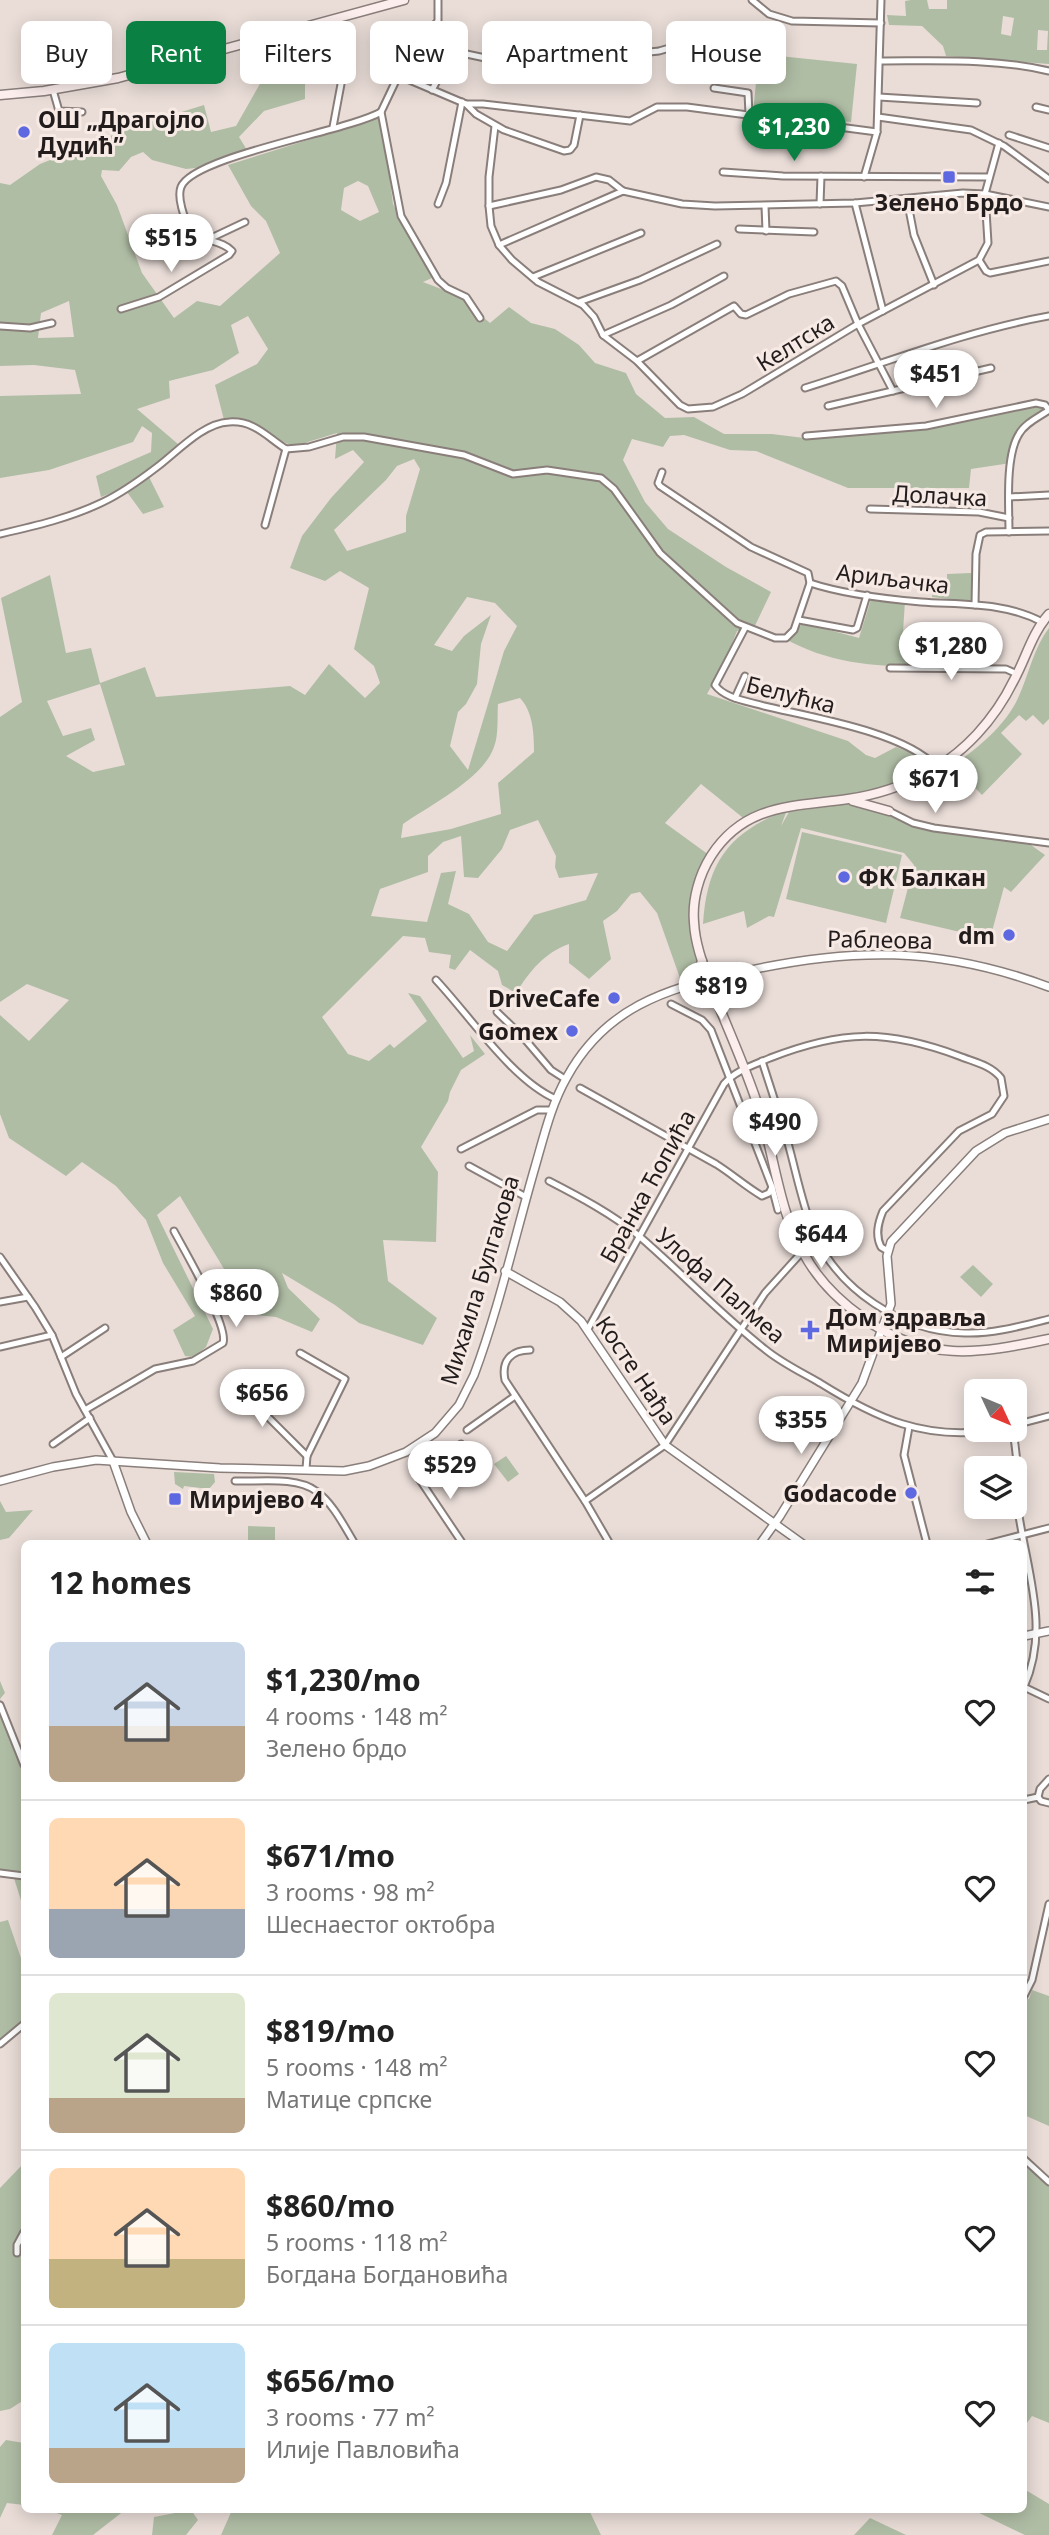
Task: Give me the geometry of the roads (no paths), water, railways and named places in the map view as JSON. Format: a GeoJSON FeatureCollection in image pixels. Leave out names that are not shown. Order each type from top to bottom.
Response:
{"type":"FeatureCollection","features":[{"type":"Feature","properties":{"kind":"main road"},"geometry":{"type":"LineString","coordinates":[[0,95],[53,90],[139,73],[404,0]]}},
{"type":"Feature","properties":{"kind":"main road"},"geometry":{"type":"LineString","coordinates":[[1049,614],[1042,622],[1004,700],[984,727],[961,749],[936,768],[891,789],[847,799],[778,808],[747,821],[719,846],[706,864],[696,896],[694,921],[702,961],[768,1136],[787,1214],[802,1251],[820,1278],[836,1296],[882,1330],[911,1343],[960,1352],[989,1351],[1049,1339]]}},
{"type":"Feature","properties":{"kind":"main road"},"geometry":{"type":"LineString","coordinates":[[885,809],[891,789]]}},
{"type":"Feature","properties":{"kind":"main road"},"geometry":{"type":"LineString","coordinates":[[876,794],[885,809]]}},
{"type":"Feature","properties":{"kind":"main road"},"geometry":{"type":"LineString","coordinates":[[847,799],[885,809]]}},
{"type":"Feature","properties":{"kind":"main road"},"geometry":{"type":"LineString","coordinates":[[687,985],[698,973],[702,961]]}},
{"type":"Feature","properties":{"kind":"street"},"geometry":{"type":"LineString","coordinates":[[438,0],[438,21]]}},
{"type":"Feature","properties":{"kind":"street"},"geometry":{"type":"LineString","coordinates":[[753,0],[769,14],[792,21],[881,23]]}},
{"type":"Feature","properties":{"kind":"street"},"geometry":{"type":"LineString","coordinates":[[864,177],[877,132],[881,0]]}},
{"type":"Feature","properties":{"kind":"street"},"geometry":{"type":"LineString","coordinates":[[432,90],[450,57],[457,52],[522,64],[558,64],[666,49]]}},
{"type":"Feature","properties":{"kind":"street"},"geometry":{"type":"LineString","coordinates":[[880,61],[965,62],[1049,71]]}},
{"type":"Feature","properties":{"kind":"street"},"geometry":{"type":"LineString","coordinates":[[333,127],[341,84]]}},
{"type":"Feature","properties":{"kind":"street"},"geometry":{"type":"LineString","coordinates":[[396,84],[381,112],[401,216],[438,280],[447,288],[466,297],[480,318]]}},
{"type":"Feature","properties":{"kind":"street"},"geometry":{"type":"LineString","coordinates":[[418,84],[464,103],[630,121],[660,106],[749,114],[877,132]]}},
{"type":"Feature","properties":{"kind":"street"},"geometry":{"type":"LineString","coordinates":[[714,88],[748,93],[749,114]]}},
{"type":"Feature","properties":{"kind":"street"},"geometry":{"type":"LineString","coordinates":[[53,90],[59,111],[82,112]]}},
{"type":"Feature","properties":{"kind":"street"},"geometry":{"type":"LineString","coordinates":[[879,97],[977,103]]}},
{"type":"Feature","properties":{"kind":"street"},"geometry":{"type":"LineString","coordinates":[[464,103],[495,125],[567,151],[574,145],[580,115]]}},
{"type":"Feature","properties":{"kind":"street"},"geometry":{"type":"LineString","coordinates":[[438,204],[446,183],[464,103]]}},
{"type":"Feature","properties":{"kind":"street"},"geometry":{"type":"LineString","coordinates":[[1036,107],[1049,110]]}},
{"type":"Feature","properties":{"kind":"street"},"geometry":{"type":"LineString","coordinates":[[121,309],[159,297],[232,251],[194,232],[185,217],[180,188],[189,178],[214,165],[381,112]]}},
{"type":"Feature","properties":{"kind":"street"},"geometry":{"type":"LineString","coordinates":[[878,117],[957,127],[984,135],[1049,179]]}},
{"type":"Feature","properties":{"kind":"street"},"geometry":{"type":"LineString","coordinates":[[495,125],[489,177],[491,226],[499,245],[512,260],[544,286],[579,302],[640,280],[717,244]]}},
{"type":"Feature","properties":{"kind":"street"},"geometry":{"type":"LineString","coordinates":[[1009,135],[1049,148]]}},
{"type":"Feature","properties":{"kind":"street"},"geometry":{"type":"LineString","coordinates":[[999,143],[985,194],[988,237],[985,253],[979,260],[990,273],[1049,261]]}},
{"type":"Feature","properties":{"kind":"street"},"geometry":{"type":"LineString","coordinates":[[723,173],[989,177]]}},
{"type":"Feature","properties":{"kind":"street"},"geometry":{"type":"LineString","coordinates":[[820,204],[821,176]]}},
{"type":"Feature","properties":{"kind":"street"},"geometry":{"type":"LineString","coordinates":[[489,206],[561,190],[596,177],[609,180],[624,191],[682,204],[765,206],[985,194],[1049,207]]}},
{"type":"Feature","properties":{"kind":"street"},"geometry":{"type":"LineString","coordinates":[[499,245],[624,191]]}},
{"type":"Feature","properties":{"kind":"street"},"geometry":{"type":"LineString","coordinates":[[907,199],[911,227],[934,285]]}},
{"type":"Feature","properties":{"kind":"street"},"geometry":{"type":"LineString","coordinates":[[855,203],[883,311]]}},
{"type":"Feature","properties":{"kind":"street"},"geometry":{"type":"LineString","coordinates":[[765,206],[766,230]]}},
{"type":"Feature","properties":{"kind":"street"},"geometry":{"type":"LineString","coordinates":[[209,239],[245,222]]}},
{"type":"Feature","properties":{"kind":"street"},"geometry":{"type":"LineString","coordinates":[[738,229],[814,232]]}},
{"type":"Feature","properties":{"kind":"street"},"geometry":{"type":"LineString","coordinates":[[533,278],[641,233]]}},
{"type":"Feature","properties":{"kind":"street","name":"Келтска"},"geometry":{"type":"LineString","coordinates":[[579,302],[590,312],[603,335],[637,361],[680,405],[693,410],[706,409],[753,388],[858,324],[979,260]]}},
{"type":"Feature","properties":{"kind":"street"},"geometry":{"type":"LineString","coordinates":[[603,335],[671,305],[724,275]]}},
{"type":"Feature","properties":{"kind":"street"},"geometry":{"type":"LineString","coordinates":[[637,361],[734,306],[741,314],[746,314],[789,294],[834,281],[841,284],[858,324],[893,391]]}},
{"type":"Feature","properties":{"kind":"street"},"geometry":{"type":"LineString","coordinates":[[805,388],[965,335],[1049,316]]}},
{"type":"Feature","properties":{"kind":"street"},"geometry":{"type":"LineString","coordinates":[[0,326],[30,328],[52,323]]}},
{"type":"Feature","properties":{"kind":"street"},"geometry":{"type":"LineString","coordinates":[[828,406],[990,368]]}},
{"type":"Feature","properties":{"kind":"street"},"geometry":{"type":"LineString","coordinates":[[806,436],[926,426],[1036,403],[1045,405],[1049,410]]}},
{"type":"Feature","properties":{"kind":"street","name":"Долачка"},"geometry":{"type":"LineString","coordinates":[[975,605],[979,537],[986,532],[1009,533],[1011,463],[1017,437],[1028,424],[1049,410]]}},
{"type":"Feature","properties":{"kind":"street"},"geometry":{"type":"LineString","coordinates":[[0,534],[52,521],[104,502],[207,430],[223,422],[245,422],[257,427],[286,449],[309,447],[338,438],[356,436],[464,455],[516,475],[547,470],[597,476],[614,489],[660,554],[729,617],[745,628],[782,639],[790,636],[799,620],[810,583]]}},
{"type":"Feature","properties":{"kind":"street"},"geometry":{"type":"LineString","coordinates":[[265,525],[286,449]]}},
{"type":"Feature","properties":{"kind":"street","name":"Ариљачка"},"geometry":{"type":"LineString","coordinates":[[662,472],[658,483],[660,486],[751,547],[808,573],[810,583],[918,602],[1013,610],[1042,622]]}},
{"type":"Feature","properties":{"kind":"street"},"geometry":{"type":"LineString","coordinates":[[1009,497],[1049,495]]}},
{"type":"Feature","properties":{"kind":"street","name":"Долачка"},"geometry":{"type":"LineString","coordinates":[[870,509],[979,512],[1009,518]]}},
{"type":"Feature","properties":{"kind":"street"},"geometry":{"type":"LineString","coordinates":[[1009,533],[1049,531]]}},
{"type":"Feature","properties":{"kind":"street"},"geometry":{"type":"LineString","coordinates":[[799,620],[853,630],[857,628],[867,595]]}},
{"type":"Feature","properties":{"kind":"street","name":"Белућка"},"geometry":{"type":"LineString","coordinates":[[745,628],[715,685],[717,688],[735,698],[823,719],[892,740],[920,753],[936,768]]}},
{"type":"Feature","properties":{"kind":"street"},"geometry":{"type":"LineString","coordinates":[[890,668],[1006,669],[1017,674]]}},
{"type":"Feature","properties":{"kind":"street"},"geometry":{"type":"LineString","coordinates":[[735,698],[746,676]]}},
{"type":"Feature","properties":{"kind":"street"},"geometry":{"type":"LineString","coordinates":[[885,809],[913,823],[934,828],[1049,843]]}},
{"type":"Feature","properties":{"kind":"street","name":"Раблеова"},"geometry":{"type":"LineString","coordinates":[[709,979],[777,963],[886,953],[982,965],[1049,987]]}},
{"type":"Feature","properties":{"kind":"street","name":"Михаила Булгакова"},"geometry":{"type":"LineString","coordinates":[[0,1481],[63,1465],[96,1460],[220,1468],[344,1471],[369,1466],[406,1452],[435,1433],[459,1405],[471,1382],[552,1110],[565,1079],[588,1046],[613,1021],[643,1001],[709,979]]}},
{"type":"Feature","properties":{"kind":"street"},"geometry":{"type":"LineString","coordinates":[[436,980],[500,1054],[533,1085],[556,1099]]}},
{"type":"Feature","properties":{"kind":"street"},"geometry":{"type":"LineString","coordinates":[[670,1004],[708,1026],[772,1186],[778,1210]]}},
{"type":"Feature","properties":{"kind":"street"},"geometry":{"type":"LineString","coordinates":[[498,1012],[551,1070],[565,1079]]}},
{"type":"Feature","properties":{"kind":"street","name":"Бранка Ћопића"},"geometry":{"type":"LineString","coordinates":[[588,1329],[729,1077],[762,1061],[822,1041],[864,1035],[904,1040],[937,1048],[988,1067],[996,1071],[1001,1078],[1004,1096],[992,1114],[959,1132],[883,1211],[878,1236],[881,1247],[887,1251]]}},
{"type":"Feature","properties":{"kind":"street"},"geometry":{"type":"LineString","coordinates":[[762,1061],[814,1232],[836,1269],[857,1290],[889,1312],[911,1322],[963,1333],[995,1332],[1049,1319]]}},
{"type":"Feature","properties":{"kind":"street"},"geometry":{"type":"LineString","coordinates":[[580,1088],[732,1174],[739,1182],[762,1196],[769,1193],[772,1186]]}},
{"type":"Feature","properties":{"kind":"street"},"geometry":{"type":"LineString","coordinates":[[461,1149],[537,1110],[552,1110]]}},
{"type":"Feature","properties":{"kind":"street"},"geometry":{"type":"LineString","coordinates":[[763,1540],[862,1383],[889,1312],[892,1297],[887,1251],[899,1232],[976,1151],[1005,1133],[1049,1119]]}},
{"type":"Feature","properties":{"kind":"street"},"geometry":{"type":"LineString","coordinates":[[469,1166],[526,1197]]}},
{"type":"Feature","properties":{"kind":"street","name":"Улофа Палмеа"},"geometry":{"type":"LineString","coordinates":[[549,1181],[598,1208],[639,1237],[778,1359],[850,1403],[891,1422],[909,1427],[964,1432]]}},
{"type":"Feature","properties":{"kind":"street"},"geometry":{"type":"LineString","coordinates":[[85,1410],[155,1369],[193,1361],[223,1343],[225,1336],[218,1315],[174,1231]]}},
{"type":"Feature","properties":{"kind":"street"},"geometry":{"type":"LineString","coordinates":[[585,1501],[666,1445],[770,1286],[802,1251]]}},
{"type":"Feature","properties":{"kind":"street"},"geometry":{"type":"LineString","coordinates":[[0,1257],[52,1335],[85,1410],[113,1461],[131,1512],[145,1540]]}},
{"type":"Feature","properties":{"kind":"street","name":"Косте Нађа"},"geometry":{"type":"LineString","coordinates":[[505,1270],[568,1307],[588,1329],[666,1445],[797,1540]]}},
{"type":"Feature","properties":{"kind":"street"},"geometry":{"type":"LineString","coordinates":[[0,1302],[28,1297]]}},
{"type":"Feature","properties":{"kind":"street"},"geometry":{"type":"LineString","coordinates":[[61,1357],[104,1328]]}},
{"type":"Feature","properties":{"kind":"street"},"geometry":{"type":"LineString","coordinates":[[0,1347],[52,1335]]}},
{"type":"Feature","properties":{"kind":"street"},"geometry":{"type":"LineString","coordinates":[[530,1350],[515,1352],[508,1358],[504,1366],[505,1380],[608,1540]]}},
{"type":"Feature","properties":{"kind":"street"},"geometry":{"type":"LineString","coordinates":[[300,1353],[345,1379],[307,1456],[306,1469]]}},
{"type":"Feature","properties":{"kind":"street"},"geometry":{"type":"LineString","coordinates":[[236,1385],[307,1456]]}},
{"type":"Feature","properties":{"kind":"street"},"geometry":{"type":"LineString","coordinates":[[467,1430],[516,1396]]}},
{"type":"Feature","properties":{"kind":"street"},"geometry":{"type":"LineString","coordinates":[[1027,1422],[1049,1416]]}},
{"type":"Feature","properties":{"kind":"street"},"geometry":{"type":"LineString","coordinates":[[53,1444],[90,1418]]}},
{"type":"Feature","properties":{"kind":"street"},"geometry":{"type":"LineString","coordinates":[[909,1427],[904,1455],[926,1540]]}},
{"type":"Feature","properties":{"kind":"street"},"geometry":{"type":"LineString","coordinates":[[1015,1442],[1018,1454],[1017,1503],[1025,1540]]}},
{"type":"Feature","properties":{"kind":"street"},"geometry":{"type":"LineString","coordinates":[[460,1540],[416,1474],[461,1444]]}},
{"type":"Feature","properties":{"kind":"street"},"geometry":{"type":"LineString","coordinates":[[234,1481],[288,1483],[311,1488],[329,1504],[352,1540]]}},
{"type":"Feature","properties":{"kind":"street"},"geometry":{"type":"LineString","coordinates":[[1001,1540],[1049,1528]]}},
{"type":"Feature","properties":{"kind":"street"},"geometry":{"type":"LineString","coordinates":[[1027,1549],[1042,1605]]}},
{"type":"Feature","properties":{"kind":"street"},"geometry":{"type":"LineString","coordinates":[[1045,1621],[1048,1631],[1045,1641]]}},
{"type":"Feature","properties":{"kind":"street"},"geometry":{"type":"LineString","coordinates":[[1027,1635],[1048,1631]]}},
{"type":"Feature","properties":{"kind":"street"},"geometry":{"type":"LineString","coordinates":[[1027,1682],[1040,1663]]}},
{"type":"Feature","properties":{"kind":"street"},"geometry":{"type":"LineString","coordinates":[[1027,1688],[1049,1699]]}},
{"type":"Feature","properties":{"kind":"street"},"geometry":{"type":"LineString","coordinates":[[0,1705],[21,1758]]}},
{"type":"Feature","properties":{"kind":"street"},"geometry":{"type":"LineString","coordinates":[[1038,1797],[1040,1789],[1049,1779]]}},
{"type":"Feature","properties":{"kind":"street"},"geometry":{"type":"LineString","coordinates":[[1027,1799],[1038,1797]]}},
{"type":"Feature","properties":{"kind":"street"},"geometry":{"type":"LineString","coordinates":[[1038,1797],[1049,1803]]}},
{"type":"Feature","properties":{"kind":"street"},"geometry":{"type":"LineString","coordinates":[[0,1873],[21,1876]]}},
{"type":"Feature","properties":{"kind":"street"},"geometry":{"type":"LineString","coordinates":[[1027,1990],[1032,1980],[1049,1904]]}},
{"type":"Feature","properties":{"kind":"street"},"geometry":{"type":"LineString","coordinates":[[0,2045],[21,2027]]}},
{"type":"Feature","properties":{"kind":"street"},"geometry":{"type":"LineString","coordinates":[[1027,2162],[1049,2182]]}},
{"type":"Feature","properties":{"kind":"street"},"geometry":{"type":"LineString","coordinates":[[17,2252],[21,2238]]}},
{"type":"Feature","properties":{"kind":"place","name":"ОШ „Драгојло Дудић”"},"geometry":{"type":"Point","coordinates":[24,132]}},
{"type":"Feature","properties":{"kind":"place","name":"Зелено Брдо"},"geometry":{"type":"Point","coordinates":[949,177]}},
{"type":"Feature","properties":{"kind":"place","name":"ФК Балкан"},"geometry":{"type":"Point","coordinates":[844,877]}},
{"type":"Feature","properties":{"kind":"place","name":"dm"},"geometry":{"type":"Point","coordinates":[1009,935]}},
{"type":"Feature","properties":{"kind":"place","name":"DriveCafe"},"geometry":{"type":"Point","coordinates":[614,998]}},
{"type":"Feature","properties":{"kind":"place","name":"Gomex"},"geometry":{"type":"Point","coordinates":[572,1031]}},
{"type":"Feature","properties":{"kind":"place","name":"Дом здравља Миријево"},"geometry":{"type":"Point","coordinates":[810,1330]}},
{"type":"Feature","properties":{"kind":"place","name":"Godacode"},"geometry":{"type":"Point","coordinates":[911,1493]}},
{"type":"Feature","properties":{"kind":"place","name":"Миријево 4"},"geometry":{"type":"Point","coordinates":[175,1499]}}]}
